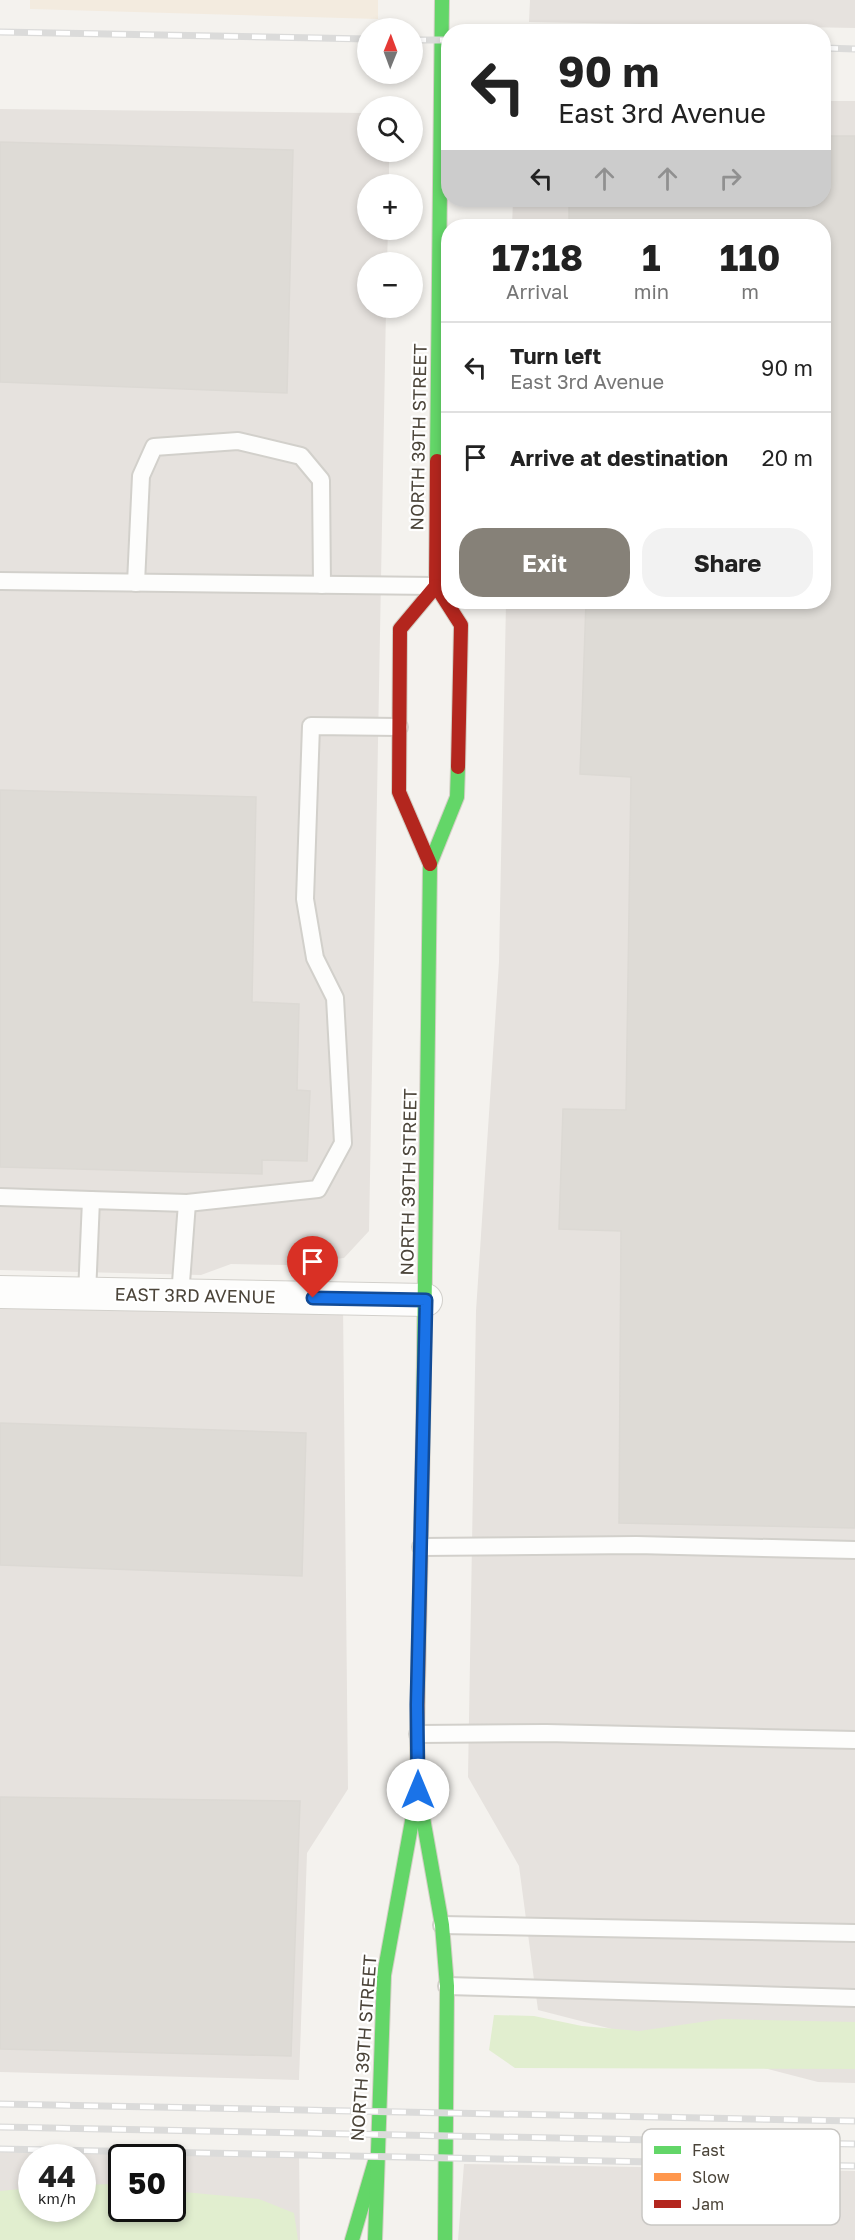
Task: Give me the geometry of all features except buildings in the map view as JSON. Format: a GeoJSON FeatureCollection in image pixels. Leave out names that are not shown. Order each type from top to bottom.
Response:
{"type":"FeatureCollection","features":[{"type":"Feature","properties":{"kind":"main road","name":"NORTH 39TH STREET"},"geometry":{"type":"LineString","coordinates":[[442,0],[442,24]]}},
{"type":"Feature","properties":{"kind":"main road","name":"NORTH 39TH STREET"},"geometry":{"type":"LineString","coordinates":[[441,98],[436,586],[441,594]]}},
{"type":"Feature","properties":{"kind":"main road","name":"NORTH 39TH STREET"},"geometry":{"type":"LineString","coordinates":[[430,864],[399,792],[400,629],[436,586]]}},
{"type":"Feature","properties":{"kind":"main road","name":"NORTH 39TH STREET"},"geometry":{"type":"LineString","coordinates":[[445,2240],[447,1986],[442,1925],[418,1790],[418,1734],[426,1300],[430,864],[457,797],[461,625],[451,609]]}},
{"type":"Feature","properties":{"kind":"main road","name":"NORTH 39TH STREET"},"geometry":{"type":"LineString","coordinates":[[375,2240],[384,1975],[418,1790]]}},
{"type":"Feature","properties":{"kind":"main road"},"geometry":{"type":"LineString","coordinates":[[352,2240],[376,2158]]}},
{"type":"Feature","properties":{"kind":"street","name":"EAST 3RD AVENUE"},"geometry":{"type":"LineString","coordinates":[[0,1292],[426,1300]]}},
{"type":"Feature","properties":{"kind":"lane"},"geometry":{"type":"LineString","coordinates":[[135,583],[141,476],[154,447],[238,441],[301,456],[321,480],[322,585]]}},
{"type":"Feature","properties":{"kind":"lane"},"geometry":{"type":"LineString","coordinates":[[0,581],[436,586]]}},
{"type":"Feature","properties":{"kind":"lane"},"geometry":{"type":"LineString","coordinates":[[0,1197],[187,1203],[318,1189],[344,1143],[335,998],[315,958],[305,899],[311,726],[399,727]]}},
{"type":"Feature","properties":{"kind":"lane"},"geometry":{"type":"LineString","coordinates":[[87,1294],[91,1200]]}},
{"type":"Feature","properties":{"kind":"lane"},"geometry":{"type":"LineString","coordinates":[[180,1296],[187,1203]]}},
{"type":"Feature","properties":{"kind":"lane"},"geometry":{"type":"LineString","coordinates":[[421,1547],[636,1545],[855,1550]]}},
{"type":"Feature","properties":{"kind":"lane"},"geometry":{"type":"LineString","coordinates":[[418,1734],[546,1732],[855,1740]]}},
{"type":"Feature","properties":{"kind":"lane"},"geometry":{"type":"LineString","coordinates":[[442,1925],[855,1933]]}},
{"type":"Feature","properties":{"kind":"lane"},"geometry":{"type":"LineString","coordinates":[[447,1986],[855,1998]]}},
{"type":"Feature","properties":{"kind":"shaded area"},"geometry":{"type":"Polygon","coordinates":[[[30,0],[378,0],[378,18],[357,18],[30,9],[30,0]]]}},
{"type":"Feature","properties":{"kind":"shaded area"},"geometry":{"type":"Polygon","coordinates":[[[530,0],[855,0],[855,28],[831,28],[831,24],[529,22],[530,0]]]}},
{"type":"Feature","properties":{"kind":"shaded area"},"geometry":{"type":"Polygon","coordinates":[[[831,101],[855,101],[855,2083],[818,2082],[538,2010],[519,1866],[468,1777],[476,1311],[499,962],[506,609],[831,609],[831,219],[512,219],[513,207],[831,207],[831,101]]]}},
{"type":"Feature","properties":{"kind":"shaded area"},"geometry":{"type":"Polygon","coordinates":[[[0,109],[357,113],[357,162],[389,162],[389,174],[357,174],[357,240],[388,240],[387,252],[357,252],[357,318],[386,318],[369,1231],[344,1258],[286,1265],[231,1264],[201,1275],[0,1270],[0,109]]]}},
{"type":"Feature","properties":{"kind":"shaded area"},"geometry":{"type":"Polygon","coordinates":[[[0,1296],[343,1304],[348,1789],[307,1853],[299,2080],[0,2072],[0,1296]]]}},
{"type":"Feature","properties":{"kind":"shaded area"},"geometry":{"type":"Polygon","coordinates":[[[0,2147],[18,2147],[18,2222],[96,2222],[96,2149],[108,2149],[108,2222],[186,2222],[186,2150],[299,2152],[300,2240],[0,2240],[0,2147]]]}},
{"type":"Feature","properties":{"kind":"shaded area"},"geometry":{"type":"Polygon","coordinates":[[[464,2164],[642,2167],[642,2225],[840,2225],[840,2171],[855,2171],[855,2240],[458,2240],[464,2164]]]}},
{"type":"Feature","properties":{"kind":"green space"},"geometry":{"type":"Polygon","coordinates":[[[494,2015],[534,2016],[582,2026],[639,2031],[722,2019],[855,2022],[855,2069],[515,2068],[489,2050],[494,2015]]]}},
{"type":"Feature","properties":{"kind":"green space"},"geometry":{"type":"Polygon","coordinates":[[[108,2184],[108,2222],[186,2222],[186,2192],[259,2199],[294,2213],[298,2240],[0,2240],[0,2191],[18,2189],[18,2222],[96,2222],[96,2185],[108,2184]]]}},
{"type":"Feature","properties":{"kind":"railway"},"geometry":{"type":"LineString","coordinates":[[0,32],[357,39]]}},
{"type":"Feature","properties":{"kind":"railway"},"geometry":{"type":"LineString","coordinates":[[423,40],[441,40]]}},
{"type":"Feature","properties":{"kind":"railway"},"geometry":{"type":"LineString","coordinates":[[831,48],[855,49]]}},
{"type":"Feature","properties":{"kind":"railway"},"geometry":{"type":"LineString","coordinates":[[0,2104],[855,2121]]}},
{"type":"Feature","properties":{"kind":"railway"},"geometry":{"type":"LineString","coordinates":[[0,2127],[642,2140]]}},
{"type":"Feature","properties":{"kind":"railway"},"geometry":{"type":"LineString","coordinates":[[840,2144],[855,2144]]}},
{"type":"Feature","properties":{"kind":"railway"},"geometry":{"type":"LineString","coordinates":[[0,2149],[642,2162]]}},
{"type":"Feature","properties":{"kind":"railway"},"geometry":{"type":"LineString","coordinates":[[840,2166],[855,2166]]}},
{"type":"Feature","properties":{"kind":"traffic: fast"},"geometry":{"type":"LineString","coordinates":[[442,0],[442,24]]}},
{"type":"Feature","properties":{"kind":"traffic: fast"},"geometry":{"type":"LineString","coordinates":[[437,461],[441,92]]}},
{"type":"Feature","properties":{"kind":"traffic: fast"},"geometry":{"type":"LineString","coordinates":[[423,1434],[430,864],[457,797],[458,767]]}},
{"type":"Feature","properties":{"kind":"traffic: fast"},"geometry":{"type":"LineString","coordinates":[[417,1733],[418,1790],[442,1925],[447,1986],[445,2240]]}},
{"type":"Feature","properties":{"kind":"traffic: fast"},"geometry":{"type":"LineString","coordinates":[[375,2240],[384,1975],[414,1810]]}},
{"type":"Feature","properties":{"kind":"traffic: fast"},"geometry":{"type":"LineString","coordinates":[[352,2240],[376,2158]]}},
{"type":"Feature","properties":{"kind":"traffic: slow"},"geometry":{"type":"LineString","coordinates":[[417,1733],[423,1434]]}},
{"type":"Feature","properties":{"kind":"traffic: jam"},"geometry":{"type":"LineString","coordinates":[[437,461],[436,586],[441,594]]}},
{"type":"Feature","properties":{"kind":"traffic: jam"},"geometry":{"type":"LineString","coordinates":[[430,864],[399,792],[400,629],[436,586]]}},
{"type":"Feature","properties":{"kind":"traffic: jam"},"geometry":{"type":"LineString","coordinates":[[451,609],[461,625],[458,767]]}},
{"type":"Feature","properties":{"kind":"route"},"geometry":{"type":"LineString","coordinates":[[313,1298],[426,1300],[417,1705],[418,1790]]}}]}
